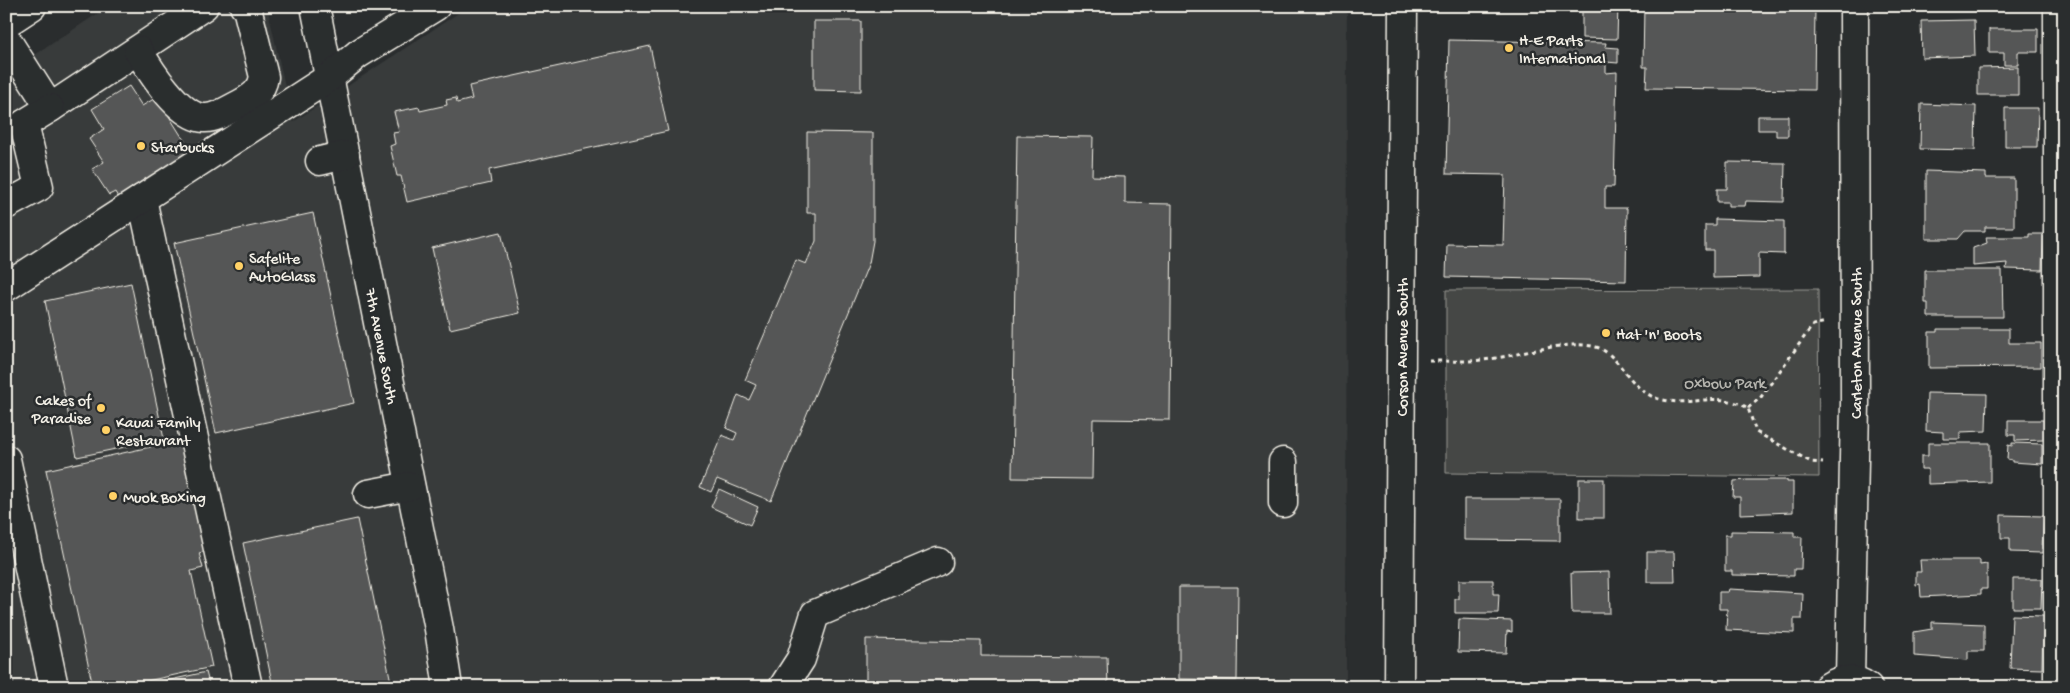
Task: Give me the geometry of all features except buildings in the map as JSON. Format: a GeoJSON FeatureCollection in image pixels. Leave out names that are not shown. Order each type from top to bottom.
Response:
{"type":"FeatureCollection","features":[{"type":"Feature","properties":{"kind":"street"},"geometry":{"type":"LineString","coordinates":[[6,205],[39,187],[24,124],[204,6]]}},
{"type":"Feature","properties":{"kind":"street"},"geometry":{"type":"LineString","coordinates":[[138,50],[162,89],[191,113],[203,118],[216,116],[245,102],[258,93],[263,84],[264,76],[247,8],[244,6]]}},
{"type":"Feature","properties":{"kind":"street","name":"7th Avenue South"},"geometry":{"type":"LineString","coordinates":[[316,6],[330,77],[332,158],[410,486],[439,629],[448,687]]}},
{"type":"Feature","properties":{"kind":"street"},"geometry":{"type":"LineString","coordinates":[[6,287],[330,77],[358,54],[436,6]]}},
{"type":"Feature","properties":{"kind":"street","name":"Corson Avenue South"},"geometry":{"type":"LineString","coordinates":[[1399,687],[1403,6]]}},
{"type":"Feature","properties":{"kind":"street","name":"Carleton Avenue South"},"geometry":{"type":"LineString","coordinates":[[1849,684],[1854,466],[1854,6]]}},
{"type":"Feature","properties":{"kind":"street"},"geometry":{"type":"LineString","coordinates":[[2058,6],[2058,687]]}},
{"type":"Feature","properties":{"kind":"street"},"geometry":{"type":"LineString","coordinates":[[6,40],[50,108]]}},
{"type":"Feature","properties":{"kind":"street"},"geometry":{"type":"LineString","coordinates":[[142,199],[248,687]]}},
{"type":"Feature","properties":{"kind":"street"},"geometry":{"type":"LineString","coordinates":[[6,459],[54,687]]}},
{"type":"Feature","properties":{"kind":"street"},"geometry":{"type":"LineString","coordinates":[[1283,462],[1283,503]]}},
{"type":"Feature","properties":{"kind":"street"},"geometry":{"type":"LineString","coordinates":[[368,494],[410,486]]}},
{"type":"Feature","properties":{"kind":"street"},"geometry":{"type":"LineString","coordinates":[[783,687],[801,659],[815,614],[938,562]]}},
{"type":"Feature","properties":{"kind":"path"},"geometry":{"type":"LineString","coordinates":[[1748,408],[1761,397],[1813,325],[1855,316]]}},
{"type":"Feature","properties":{"kind":"path"},"geometry":{"type":"LineString","coordinates":[[1401,361],[1466,361],[1567,346],[1596,347],[1605,352],[1645,395],[1681,402],[1720,398],[1733,400],[1748,408],[1756,432],[1811,462],[1854,466]]}},
{"type":"Feature","properties":{"kind":"shaded area"},"geometry":{"type":"Polygon","coordinates":[[[109,6],[267,6],[293,122],[469,6],[1347,6],[1346,687],[6,687],[6,74],[109,6]]]}},
{"type":"Feature","properties":{"kind":"green space","name":"Oxbow Park"},"geometry":{"type":"Polygon","coordinates":[[[1818,289],[1819,477],[1446,473],[1446,290],[1818,289]]]}},
{"type":"Feature","properties":{"kind":"place","name":"H-E Parts International"},"geometry":{"type":"Point","coordinates":[1509,48]}},
{"type":"Feature","properties":{"kind":"place","name":"Starbucks"},"geometry":{"type":"Point","coordinates":[141,146]}},
{"type":"Feature","properties":{"kind":"place","name":"Safelite AutoGlass"},"geometry":{"type":"Point","coordinates":[239,266]}},
{"type":"Feature","properties":{"kind":"place","name":"Hat 'n' Boots"},"geometry":{"type":"Point","coordinates":[1606,333]}},
{"type":"Feature","properties":{"kind":"place","name":"Cakes of Paradise"},"geometry":{"type":"Point","coordinates":[101,408]}},
{"type":"Feature","properties":{"kind":"place","name":"Kauai Family Restaurant"},"geometry":{"type":"Point","coordinates":[106,430]}},
{"type":"Feature","properties":{"kind":"place","name":"Muok Boxing"},"geometry":{"type":"Point","coordinates":[113,496]}}]}
